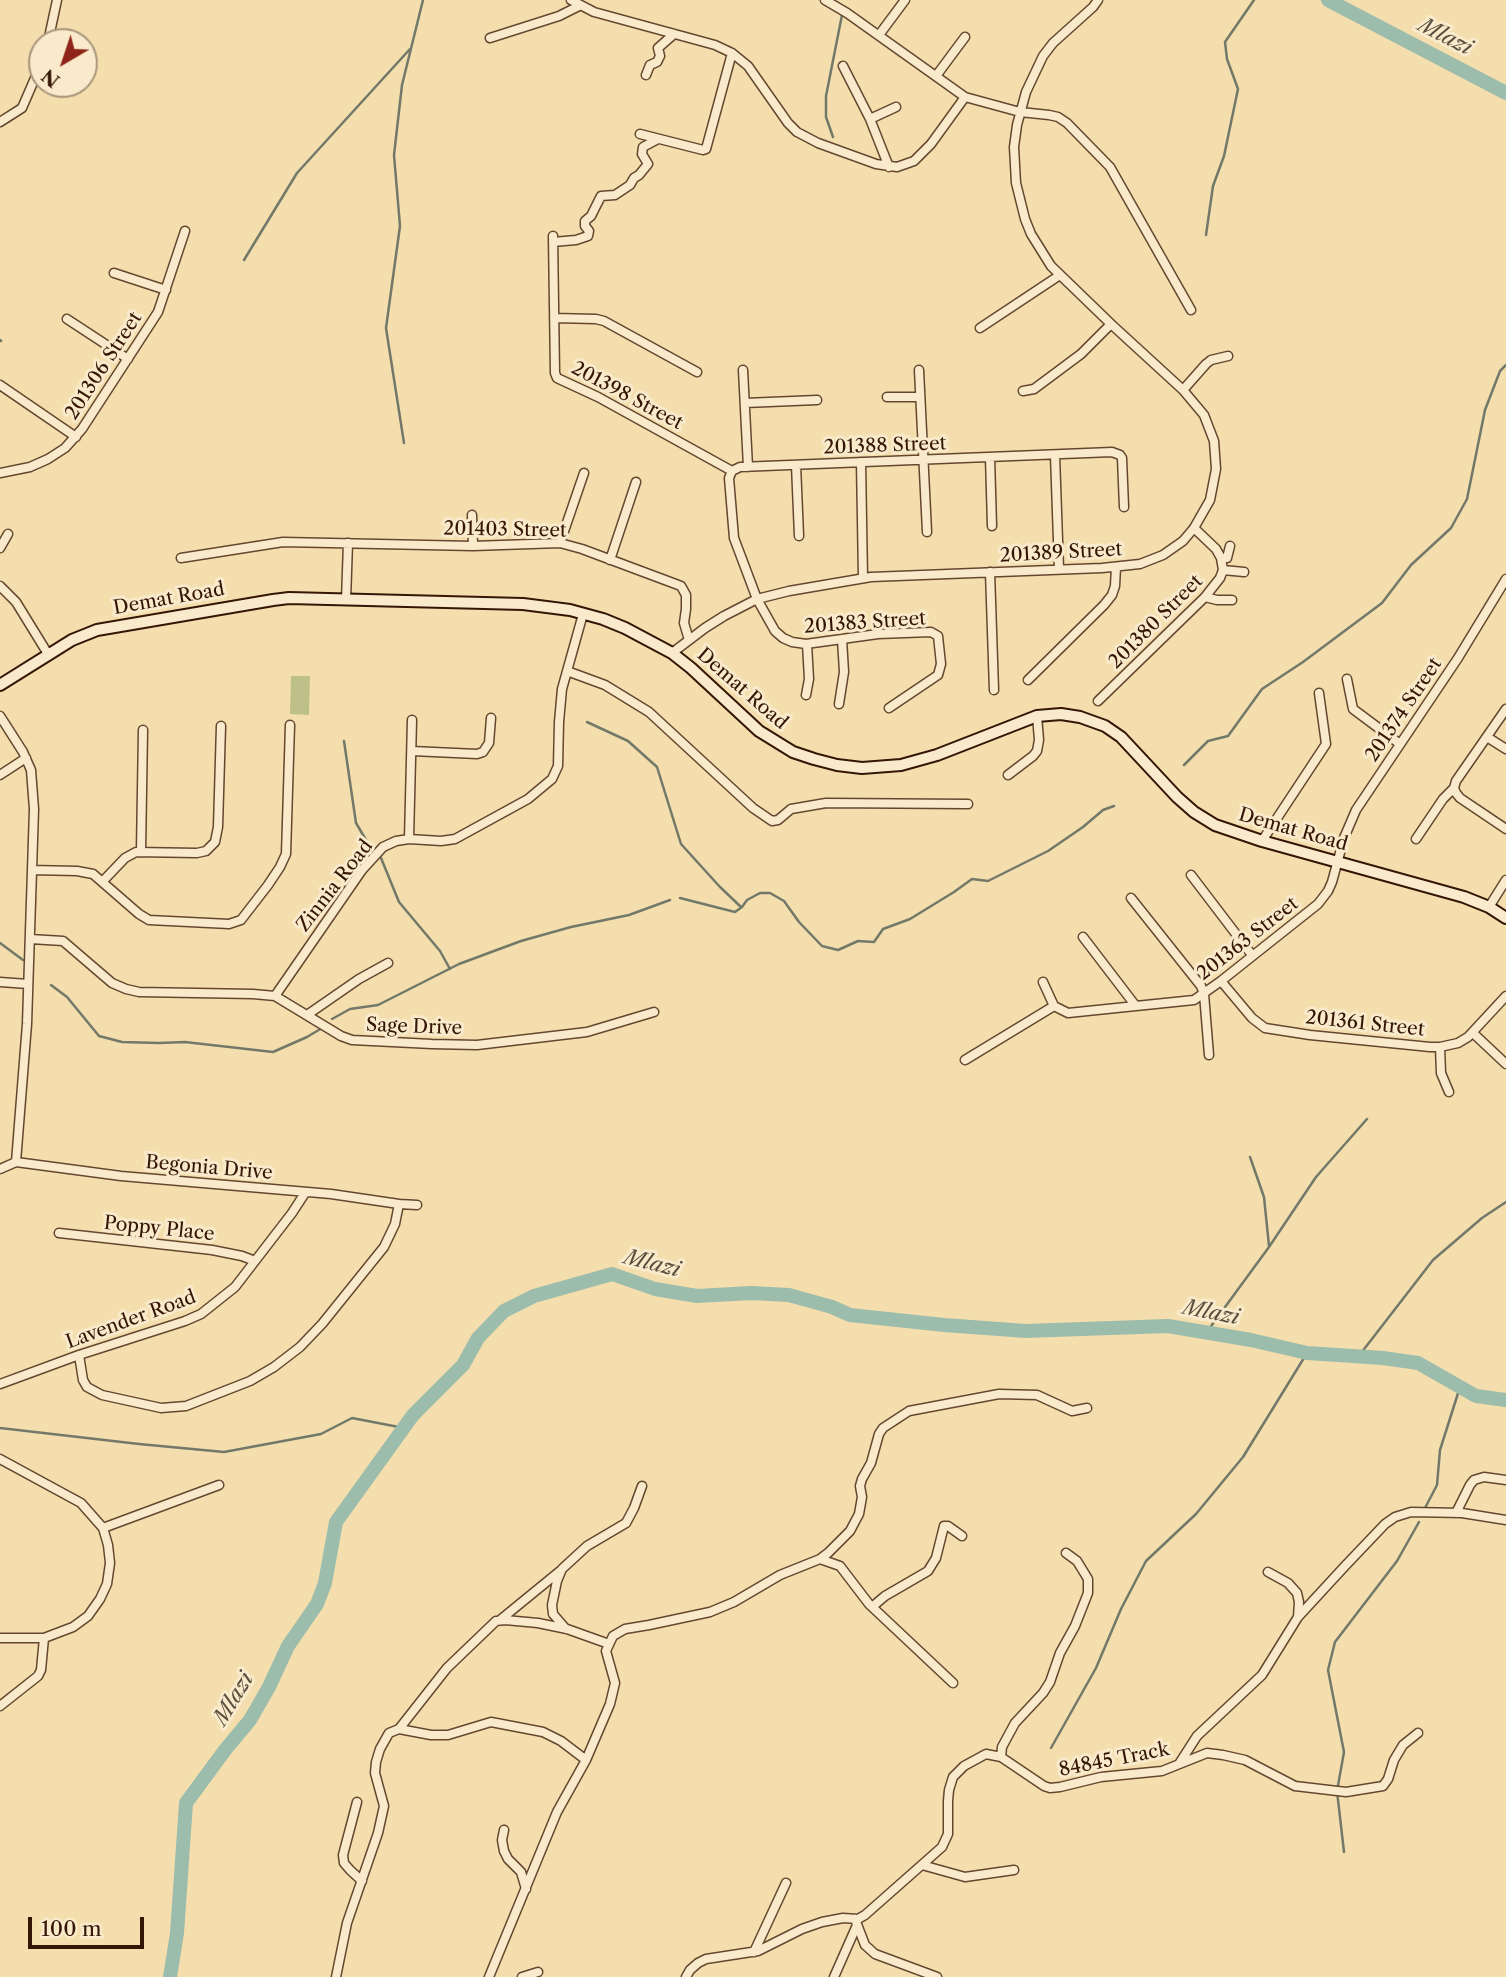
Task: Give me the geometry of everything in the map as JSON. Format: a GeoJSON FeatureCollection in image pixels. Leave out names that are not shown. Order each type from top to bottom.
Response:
{"type":"FeatureCollection","features":[{"type":"Feature","properties":{"kind":"street"},"geometry":{"type":"LineString","coordinates":[[51,28],[57,0]]}},
{"type":"Feature","properties":{"kind":"street"},"geometry":{"type":"LineString","coordinates":[[571,0],[594,12],[715,44],[732,52],[748,66],[797,132],[818,143],[876,164],[889,167],[907,164],[922,155],[965,97]]}},
{"type":"Feature","properties":{"kind":"street"},"geometry":{"type":"LineString","coordinates":[[825,0],[848,13],[965,97],[1020,112],[1059,117],[1073,128],[1106,162],[1191,310]]}},
{"type":"Feature","properties":{"kind":"street"},"geometry":{"type":"LineString","coordinates":[[879,35],[905,0]]}},
{"type":"Feature","properties":{"kind":"street","name":"201389 Street"},"geometry":{"type":"LineString","coordinates":[[673,653],[714,621],[757,599],[789,591],[863,578],[1140,564],[1163,555],[1183,541],[1195,528],[1210,500],[1216,469],[1214,441],[1203,415],[1183,390],[1060,275],[1031,233],[1019,200],[1014,147],[1026,92],[1043,56],[1053,43],[1098,0]]}},
{"type":"Feature","properties":{"kind":"street"},"geometry":{"type":"LineString","coordinates":[[490,38],[559,16],[579,6]]}},
{"type":"Feature","properties":{"kind":"street"},"geometry":{"type":"LineString","coordinates":[[646,75],[650,65],[657,62],[660,56],[658,48],[674,34]]}},
{"type":"Feature","properties":{"kind":"street"},"geometry":{"type":"LineString","coordinates":[[936,76],[965,37]]}},
{"type":"Feature","properties":{"kind":"street"},"geometry":{"type":"LineString","coordinates":[[640,134],[706,149],[732,52]]}},
{"type":"Feature","properties":{"kind":"street"},"geometry":{"type":"LineString","coordinates":[[843,66],[870,119],[889,167]]}},
{"type":"Feature","properties":{"kind":"street"},"geometry":{"type":"LineString","coordinates":[[0,122],[22,108],[28,94]]}},
{"type":"Feature","properties":{"kind":"street"},"geometry":{"type":"LineString","coordinates":[[870,119],[896,107]]}},
{"type":"Feature","properties":{"kind":"street","name":"201398 Street"},"geometry":{"type":"LineString","coordinates":[[658,139],[643,147],[642,154],[648,164],[631,185],[615,195],[601,196],[591,216],[585,221],[588,236],[576,240],[553,239],[555,373],[557,378],[598,397],[732,471]]}},
{"type":"Feature","properties":{"kind":"street","name":"201306 Street"},"geometry":{"type":"LineString","coordinates":[[0,473],[30,467],[48,459],[76,437],[158,312],[185,231]]}},
{"type":"Feature","properties":{"kind":"street"},"geometry":{"type":"LineString","coordinates":[[114,273],[166,290]]}},
{"type":"Feature","properties":{"kind":"street"},"geometry":{"type":"LineString","coordinates":[[980,328],[1060,275]]}},
{"type":"Feature","properties":{"kind":"street"},"geometry":{"type":"LineString","coordinates":[[66,318],[128,359]]}},
{"type":"Feature","properties":{"kind":"street"},"geometry":{"type":"LineString","coordinates":[[554,318],[604,321],[697,372]]}},
{"type":"Feature","properties":{"kind":"street"},"geometry":{"type":"LineString","coordinates":[[1023,391],[1034,389],[1082,354],[1111,324]]}},
{"type":"Feature","properties":{"kind":"street"},"geometry":{"type":"LineString","coordinates":[[1183,390],[1211,360],[1228,356]]}},
{"type":"Feature","properties":{"kind":"street"},"geometry":{"type":"LineString","coordinates":[[743,370],[748,467]]}},
{"type":"Feature","properties":{"kind":"street"},"geometry":{"type":"LineString","coordinates":[[919,370],[928,532]]}},
{"type":"Feature","properties":{"kind":"street"},"geometry":{"type":"LineString","coordinates":[[0,385],[76,437]]}},
{"type":"Feature","properties":{"kind":"street"},"geometry":{"type":"LineString","coordinates":[[887,397],[920,397]]}},
{"type":"Feature","properties":{"kind":"street"},"geometry":{"type":"LineString","coordinates":[[745,403],[817,400]]}},
{"type":"Feature","properties":{"kind":"street","name":"201388 Street"},"geometry":{"type":"LineString","coordinates":[[732,471],[740,467],[1112,452],[1120,455],[1124,508]]}},
{"type":"Feature","properties":{"kind":"street"},"geometry":{"type":"LineString","coordinates":[[1055,455],[1059,569]]}},
{"type":"Feature","properties":{"kind":"street"},"geometry":{"type":"LineString","coordinates":[[990,457],[992,526]]}},
{"type":"Feature","properties":{"kind":"street"},"geometry":{"type":"LineString","coordinates":[[861,462],[863,578]]}},
{"type":"Feature","properties":{"kind":"street"},"geometry":{"type":"LineString","coordinates":[[796,465],[799,536]]}},
{"type":"Feature","properties":{"kind":"street"},"geometry":{"type":"LineString","coordinates":[[732,471],[729,478],[734,538],[757,599]]}},
{"type":"Feature","properties":{"kind":"street"},"geometry":{"type":"LineString","coordinates":[[560,543],[584,473]]}},
{"type":"Feature","properties":{"kind":"street"},"geometry":{"type":"LineString","coordinates":[[610,560],[636,482]]}},
{"type":"Feature","properties":{"kind":"street"},"geometry":{"type":"LineString","coordinates":[[472,515],[473,546]]}},
{"type":"Feature","properties":{"kind":"street"},"geometry":{"type":"LineString","coordinates":[[1195,528],[1207,538],[1221,558],[1227,558],[1230,546]]}},
{"type":"Feature","properties":{"kind":"street"},"geometry":{"type":"LineString","coordinates":[[0,548],[8,534]]}},
{"type":"Feature","properties":{"kind":"street","name":"201403 Street"},"geometry":{"type":"LineString","coordinates":[[181,558],[272,543],[473,546],[560,543],[681,586],[686,595],[684,623],[688,640]]}},
{"type":"Feature","properties":{"kind":"street"},"geometry":{"type":"LineString","coordinates":[[346,600],[348,543]]}},
{"type":"Feature","properties":{"kind":"street","name":"201380 Street"},"geometry":{"type":"LineString","coordinates":[[1098,701],[1215,586],[1223,570],[1221,558]]}},
{"type":"Feature","properties":{"kind":"street"},"geometry":{"type":"LineString","coordinates":[[1028,680],[1112,595],[1116,567]]}},
{"type":"Feature","properties":{"kind":"street"},"geometry":{"type":"LineString","coordinates":[[1223,570],[1244,572]]}},
{"type":"Feature","properties":{"kind":"street"},"geometry":{"type":"LineString","coordinates":[[990,572],[994,690]]}},
{"type":"Feature","properties":{"kind":"street","name":"201374 Street"},"geometry":{"type":"LineString","coordinates":[[1338,862],[1352,816],[1503,590],[1506,579]]}},
{"type":"Feature","properties":{"kind":"street"},"geometry":{"type":"LineString","coordinates":[[2,591],[16,602],[48,654]]}},
{"type":"Feature","properties":{"kind":"street"},"geometry":{"type":"LineString","coordinates":[[1205,597],[1232,600]]}},
{"type":"Feature","properties":{"kind":"street","name":"Demat Road"},"geometry":{"type":"LineString","coordinates":[[0,685],[82,635],[113,626],[273,600],[289,598],[523,604],[570,610],[625,628],[673,653],[759,731],[793,752],[837,765],[862,768],[911,763],[1037,716],[1080,717],[1105,726],[1131,746],[1177,797],[1194,812],[1223,829],[1464,897],[1489,907],[1506,918]]}},
{"type":"Feature","properties":{"kind":"street","name":"201383 Street"},"geometry":{"type":"LineString","coordinates":[[757,599],[775,631],[792,642],[807,644],[891,633],[931,632],[938,635],[941,664],[938,675],[888,708]]}},
{"type":"Feature","properties":{"kind":"street","name":"Zinnia Road"},"geometry":{"type":"LineString","coordinates":[[275,996],[362,870],[383,847],[409,839],[455,839],[528,799],[548,783],[558,766],[560,707],[583,614]]}},
{"type":"Feature","properties":{"kind":"street"},"geometry":{"type":"LineString","coordinates":[[839,705],[844,672],[842,639]]}},
{"type":"Feature","properties":{"kind":"street"},"geometry":{"type":"LineString","coordinates":[[806,695],[809,679],[807,644]]}},
{"type":"Feature","properties":{"kind":"street"},"geometry":{"type":"LineString","coordinates":[[567,671],[605,685],[649,712],[752,808],[772,821],[778,820],[791,809],[826,803],[968,804]]}},
{"type":"Feature","properties":{"kind":"street"},"geometry":{"type":"LineString","coordinates":[[1347,679],[1351,706],[1355,712],[1400,744]]}},
{"type":"Feature","properties":{"kind":"street"},"geometry":{"type":"LineString","coordinates":[[1262,841],[1326,744],[1318,693]]}},
{"type":"Feature","properties":{"kind":"street"},"geometry":{"type":"LineString","coordinates":[[1416,839],[1443,799],[1454,788],[1456,781],[1506,709]]}},
{"type":"Feature","properties":{"kind":"street"},"geometry":{"type":"LineString","coordinates":[[0,716],[26,758],[32,779],[34,809],[24,1072],[16,1162],[0,1169]]}},
{"type":"Feature","properties":{"kind":"street"},"geometry":{"type":"LineString","coordinates":[[1008,775],[1037,751],[1037,716]]}},
{"type":"Feature","properties":{"kind":"street"},"geometry":{"type":"LineString","coordinates":[[412,751],[483,752],[489,743],[491,718]]}},
{"type":"Feature","properties":{"kind":"street"},"geometry":{"type":"LineString","coordinates":[[409,839],[412,720]]}},
{"type":"Feature","properties":{"kind":"street"},"geometry":{"type":"LineString","coordinates":[[32,870],[93,874],[149,920],[229,924],[241,920],[268,885],[286,854],[290,724]]}},
{"type":"Feature","properties":{"kind":"street"},"geometry":{"type":"LineString","coordinates":[[103,881],[125,858],[141,851],[197,853],[206,851],[215,842],[218,827],[221,726]]}},
{"type":"Feature","properties":{"kind":"street"},"geometry":{"type":"LineString","coordinates":[[141,851],[143,730]]}},
{"type":"Feature","properties":{"kind":"street"},"geometry":{"type":"LineString","coordinates":[[1487,737],[1506,749]]}},
{"type":"Feature","properties":{"kind":"street"},"geometry":{"type":"LineString","coordinates":[[0,775],[26,758]]}},
{"type":"Feature","properties":{"kind":"street"},"geometry":{"type":"LineString","coordinates":[[1454,788],[1460,798],[1506,829]]}},
{"type":"Feature","properties":{"kind":"street","name":"201363 Street"},"geometry":{"type":"LineString","coordinates":[[1054,1006],[1068,1013],[1194,1000],[1318,904],[1328,891],[1338,862]]}},
{"type":"Feature","properties":{"kind":"street"},"geometry":{"type":"LineString","coordinates":[[1191,874],[1252,955]]}},
{"type":"Feature","properties":{"kind":"street"},"geometry":{"type":"LineString","coordinates":[[1489,907],[1506,880]]}},
{"type":"Feature","properties":{"kind":"street"},"geometry":{"type":"LineString","coordinates":[[1131,898],[1201,986],[1209,1055]]}},
{"type":"Feature","properties":{"kind":"street"},"geometry":{"type":"LineString","coordinates":[[1083,937],[1135,1005]]}},
{"type":"Feature","properties":{"kind":"street","name":"Sage Drive"},"geometry":{"type":"LineString","coordinates":[[30,939],[63,941],[112,983],[126,989],[139,992],[275,996],[352,1040],[477,1045],[587,1032],[654,1012]]}},
{"type":"Feature","properties":{"kind":"street"},"geometry":{"type":"LineString","coordinates":[[307,1015],[359,979],[388,963]]}},
{"type":"Feature","properties":{"kind":"street","name":"201361 Street"},"geometry":{"type":"LineString","coordinates":[[1221,981],[1252,1018],[1265,1028],[1310,1035],[1440,1047],[1458,1043],[1473,1033],[1506,996]]}},
{"type":"Feature","properties":{"kind":"street"},"geometry":{"type":"LineString","coordinates":[[0,982],[28,984]]}},
{"type":"Feature","properties":{"kind":"street"},"geometry":{"type":"LineString","coordinates":[[965,1059],[1054,1006],[1043,982]]}},
{"type":"Feature","properties":{"kind":"street"},"geometry":{"type":"LineString","coordinates":[[1473,1033],[1506,1064]]}},
{"type":"Feature","properties":{"kind":"street"},"geometry":{"type":"LineString","coordinates":[[1440,1047],[1441,1073],[1450,1092]]}},
{"type":"Feature","properties":{"kind":"street","name":"Begonia Drive"},"geometry":{"type":"LineString","coordinates":[[16,1162],[121,1176],[331,1194],[416,1205]]}},
{"type":"Feature","properties":{"kind":"street","name":"Lavender Road"},"geometry":{"type":"LineString","coordinates":[[0,1384],[201,1314],[235,1287],[305,1193]]}},
{"type":"Feature","properties":{"kind":"street"},"geometry":{"type":"LineString","coordinates":[[79,1355],[83,1380],[87,1387],[102,1395],[162,1409],[186,1406],[250,1381],[300,1348],[323,1324],[384,1247],[395,1224],[399,1204]]}},
{"type":"Feature","properties":{"kind":"street","name":"Poppy Place"},"geometry":{"type":"LineString","coordinates":[[59,1233],[212,1250],[255,1261]]}},
{"type":"Feature","properties":{"kind":"street"},"geometry":{"type":"LineString","coordinates":[[489,1977],[557,1812],[600,1731],[615,1683],[606,1651],[618,1632],[710,1612],[734,1602],[780,1575],[820,1559],[843,1539],[855,1523],[862,1497],[860,1486],[871,1463],[878,1434],[902,1415],[914,1410],[999,1394],[1037,1395],[1072,1411],[1087,1408]]}},
{"type":"Feature","properties":{"kind":"street"},"geometry":{"type":"LineString","coordinates":[[0,1459],[80,1503],[103,1528],[110,1563],[107,1584],[100,1600],[88,1616],[73,1627],[44,1638],[0,1638]]}},
{"type":"Feature","properties":{"kind":"street"},"geometry":{"type":"LineString","coordinates":[[1456,1513],[1474,1480],[1485,1477],[1506,1480]]}},
{"type":"Feature","properties":{"kind":"street"},"geometry":{"type":"LineString","coordinates":[[103,1528],[219,1485]]}},
{"type":"Feature","properties":{"kind":"street"},"geometry":{"type":"LineString","coordinates":[[336,1977],[347,1923],[378,1833],[384,1806],[375,1773],[385,1737],[399,1728],[447,1668],[490,1625],[500,1620],[587,1546],[626,1523],[642,1486]]}},
{"type":"Feature","properties":{"kind":"street"},"geometry":{"type":"LineString","coordinates":[[1179,1764],[1197,1736],[1262,1675],[1298,1617],[1395,1517],[1411,1512],[1456,1513],[1506,1520]]}},
{"type":"Feature","properties":{"kind":"street"},"geometry":{"type":"LineString","coordinates":[[872,1607],[885,1596],[928,1571],[936,1558],[944,1526],[962,1536]]}},
{"type":"Feature","properties":{"kind":"street"},"geometry":{"type":"LineString","coordinates":[[834,1977],[856,1922],[946,1841],[949,1790],[953,1777],[964,1766],[986,1754],[1001,1757],[1002,1747],[1015,1723],[1044,1693],[1088,1593],[1088,1579],[1077,1561],[1066,1553]]}},
{"type":"Feature","properties":{"kind":"street"},"geometry":{"type":"LineString","coordinates":[[820,1559],[841,1566],[872,1607],[953,1683]]}},
{"type":"Feature","properties":{"kind":"street"},"geometry":{"type":"LineString","coordinates":[[562,1569],[552,1605],[553,1614],[567,1629]]}},
{"type":"Feature","properties":{"kind":"street"},"geometry":{"type":"LineString","coordinates":[[1268,1572],[1288,1583],[1297,1592],[1298,1617]]}},
{"type":"Feature","properties":{"kind":"street"},"geometry":{"type":"LineString","coordinates":[[500,1620],[567,1629],[609,1644]]}},
{"type":"Feature","properties":{"kind":"street"},"geometry":{"type":"LineString","coordinates":[[0,1706],[38,1676],[44,1638]]}},
{"type":"Feature","properties":{"kind":"street"},"geometry":{"type":"LineString","coordinates":[[399,1728],[448,1735],[484,1723],[499,1723],[551,1735],[586,1760]]}},
{"type":"Feature","properties":{"kind":"street","name":"84845 Track"},"geometry":{"type":"LineString","coordinates":[[1001,1757],[1044,1787],[1050,1788],[1101,1777],[1154,1773],[1207,1754],[1245,1760],[1295,1786],[1357,1791],[1386,1783],[1403,1745],[1418,1733]]}},
{"type":"Feature","properties":{"kind":"street"},"geometry":{"type":"LineString","coordinates":[[357,1802],[343,1855],[344,1863],[362,1881]]}},
{"type":"Feature","properties":{"kind":"street"},"geometry":{"type":"LineString","coordinates":[[504,1830],[504,1851],[521,1872],[526,1889]]}},
{"type":"Feature","properties":{"kind":"street"},"geometry":{"type":"LineString","coordinates":[[922,1865],[965,1877],[1014,1870]]}},
{"type":"Feature","properties":{"kind":"street"},"geometry":{"type":"LineString","coordinates":[[754,1952],[786,1883]]}},
{"type":"Feature","properties":{"kind":"street"},"geometry":{"type":"LineString","coordinates":[[686,1977],[698,1963],[706,1959],[754,1952],[822,1922],[843,1918],[856,1922]]}},
{"type":"Feature","properties":{"kind":"street"},"geometry":{"type":"LineString","coordinates":[[856,1922],[865,1945],[875,1954],[937,1977]]}},
{"type":"Feature","properties":{"kind":"street"},"geometry":{"type":"LineString","coordinates":[[522,1977],[538,1972]]}},
{"type":"Feature","properties":{"kind":"green space"},"geometry":{"type":"Polygon","coordinates":[[[291,676],[310,676],[309,715],[290,714],[291,676]]]}},
{"type":"Feature","properties":{"kind":"waterway"},"geometry":{"type":"LineString","coordinates":[[404,443],[386,328],[400,226],[394,155],[402,85],[423,0]]}},
{"type":"Feature","properties":{"kind":"waterway"},"geometry":{"type":"LineString","coordinates":[[1206,235],[1213,186],[1224,156],[1238,89],[1227,59],[1225,42],[1254,0]]}},
{"type":"Feature","properties":{"kind":"waterway","name":"Mlazi"},"geometry":{"type":"LineString","coordinates":[[1328,0],[1506,93]]}},
{"type":"Feature","properties":{"kind":"waterway"},"geometry":{"type":"LineString","coordinates":[[833,137],[826,117],[826,96],[842,15]]}},
{"type":"Feature","properties":{"kind":"waterway"},"geometry":{"type":"LineString","coordinates":[[244,260],[297,173],[410,49]]}},
{"type":"Feature","properties":{"kind":"waterway"},"geometry":{"type":"LineString","coordinates":[[1184,765],[1208,741],[1228,736],[1262,689],[1382,603],[1411,565],[1451,528],[1467,499],[1485,410],[1500,371],[1506,365]]}},
{"type":"Feature","properties":{"kind":"waterway"},"geometry":{"type":"LineString","coordinates":[[587,722],[628,741],[657,767],[681,844],[741,907]]}},
{"type":"Feature","properties":{"kind":"waterway"},"geometry":{"type":"LineString","coordinates":[[344,741],[356,823],[372,850]]}},
{"type":"Feature","properties":{"kind":"waterway"},"geometry":{"type":"LineString","coordinates":[[680,898],[735,912],[747,900],[760,893],[770,893],[784,901],[822,946],[838,950],[858,941],[874,942],[883,929],[910,919],[972,879],[988,881],[1048,851],[1103,810],[1114,806]]}},
{"type":"Feature","properties":{"kind":"waterway"},"geometry":{"type":"LineString","coordinates":[[381,858],[399,902],[440,951],[450,969]]}},
{"type":"Feature","properties":{"kind":"waterway"},"geometry":{"type":"LineString","coordinates":[[332,1019],[350,1009],[378,1005],[459,964],[521,941],[629,915],[670,900]]}},
{"type":"Feature","properties":{"kind":"waterway"},"geometry":{"type":"LineString","coordinates":[[0,943],[23,960]]}},
{"type":"Feature","properties":{"kind":"waterway"},"geometry":{"type":"LineString","coordinates":[[51,985],[67,997],[99,1036],[122,1042],[185,1042],[273,1052],[322,1028]]}},
{"type":"Feature","properties":{"kind":"waterway"},"geometry":{"type":"LineString","coordinates":[[1206,1333],[1316,1177],[1367,1119]]}},
{"type":"Feature","properties":{"kind":"waterway"},"geometry":{"type":"LineString","coordinates":[[1250,1157],[1264,1197],[1269,1246]]}},
{"type":"Feature","properties":{"kind":"waterway"},"geometry":{"type":"LineString","coordinates":[[1358,1357],[1433,1260],[1482,1218],[1506,1202]]}},
{"type":"Feature","properties":{"kind":"waterway","name":"Mlazi"},"geometry":{"type":"LineString","coordinates":[[170,1977],[177,1933],[186,1803],[250,1720],[288,1646],[317,1604],[325,1583],[336,1522],[413,1415],[463,1365],[478,1338],[504,1311],[534,1296],[612,1274],[655,1289],[697,1296],[751,1293],[789,1295],[850,1315],[944,1325],[1026,1331],[1168,1326],[1307,1353],[1418,1363],[1476,1396],[1506,1400]]}},
{"type":"Feature","properties":{"kind":"waterway"},"geometry":{"type":"LineString","coordinates":[[1051,1748],[1096,1668],[1121,1609],[1146,1561],[1196,1514],[1243,1457],[1307,1353]]}},
{"type":"Feature","properties":{"kind":"waterway"},"geometry":{"type":"LineString","coordinates":[[1425,1508],[1437,1485],[1440,1450],[1460,1387]]}},
{"type":"Feature","properties":{"kind":"waterway"},"geometry":{"type":"LineString","coordinates":[[0,1428],[224,1452],[321,1434],[352,1418],[404,1428]]}},
{"type":"Feature","properties":{"kind":"waterway"},"geometry":{"type":"LineString","coordinates":[[1344,1852],[1337,1791],[1344,1752],[1328,1670],[1335,1642],[1397,1561],[1419,1522]]}}]}
